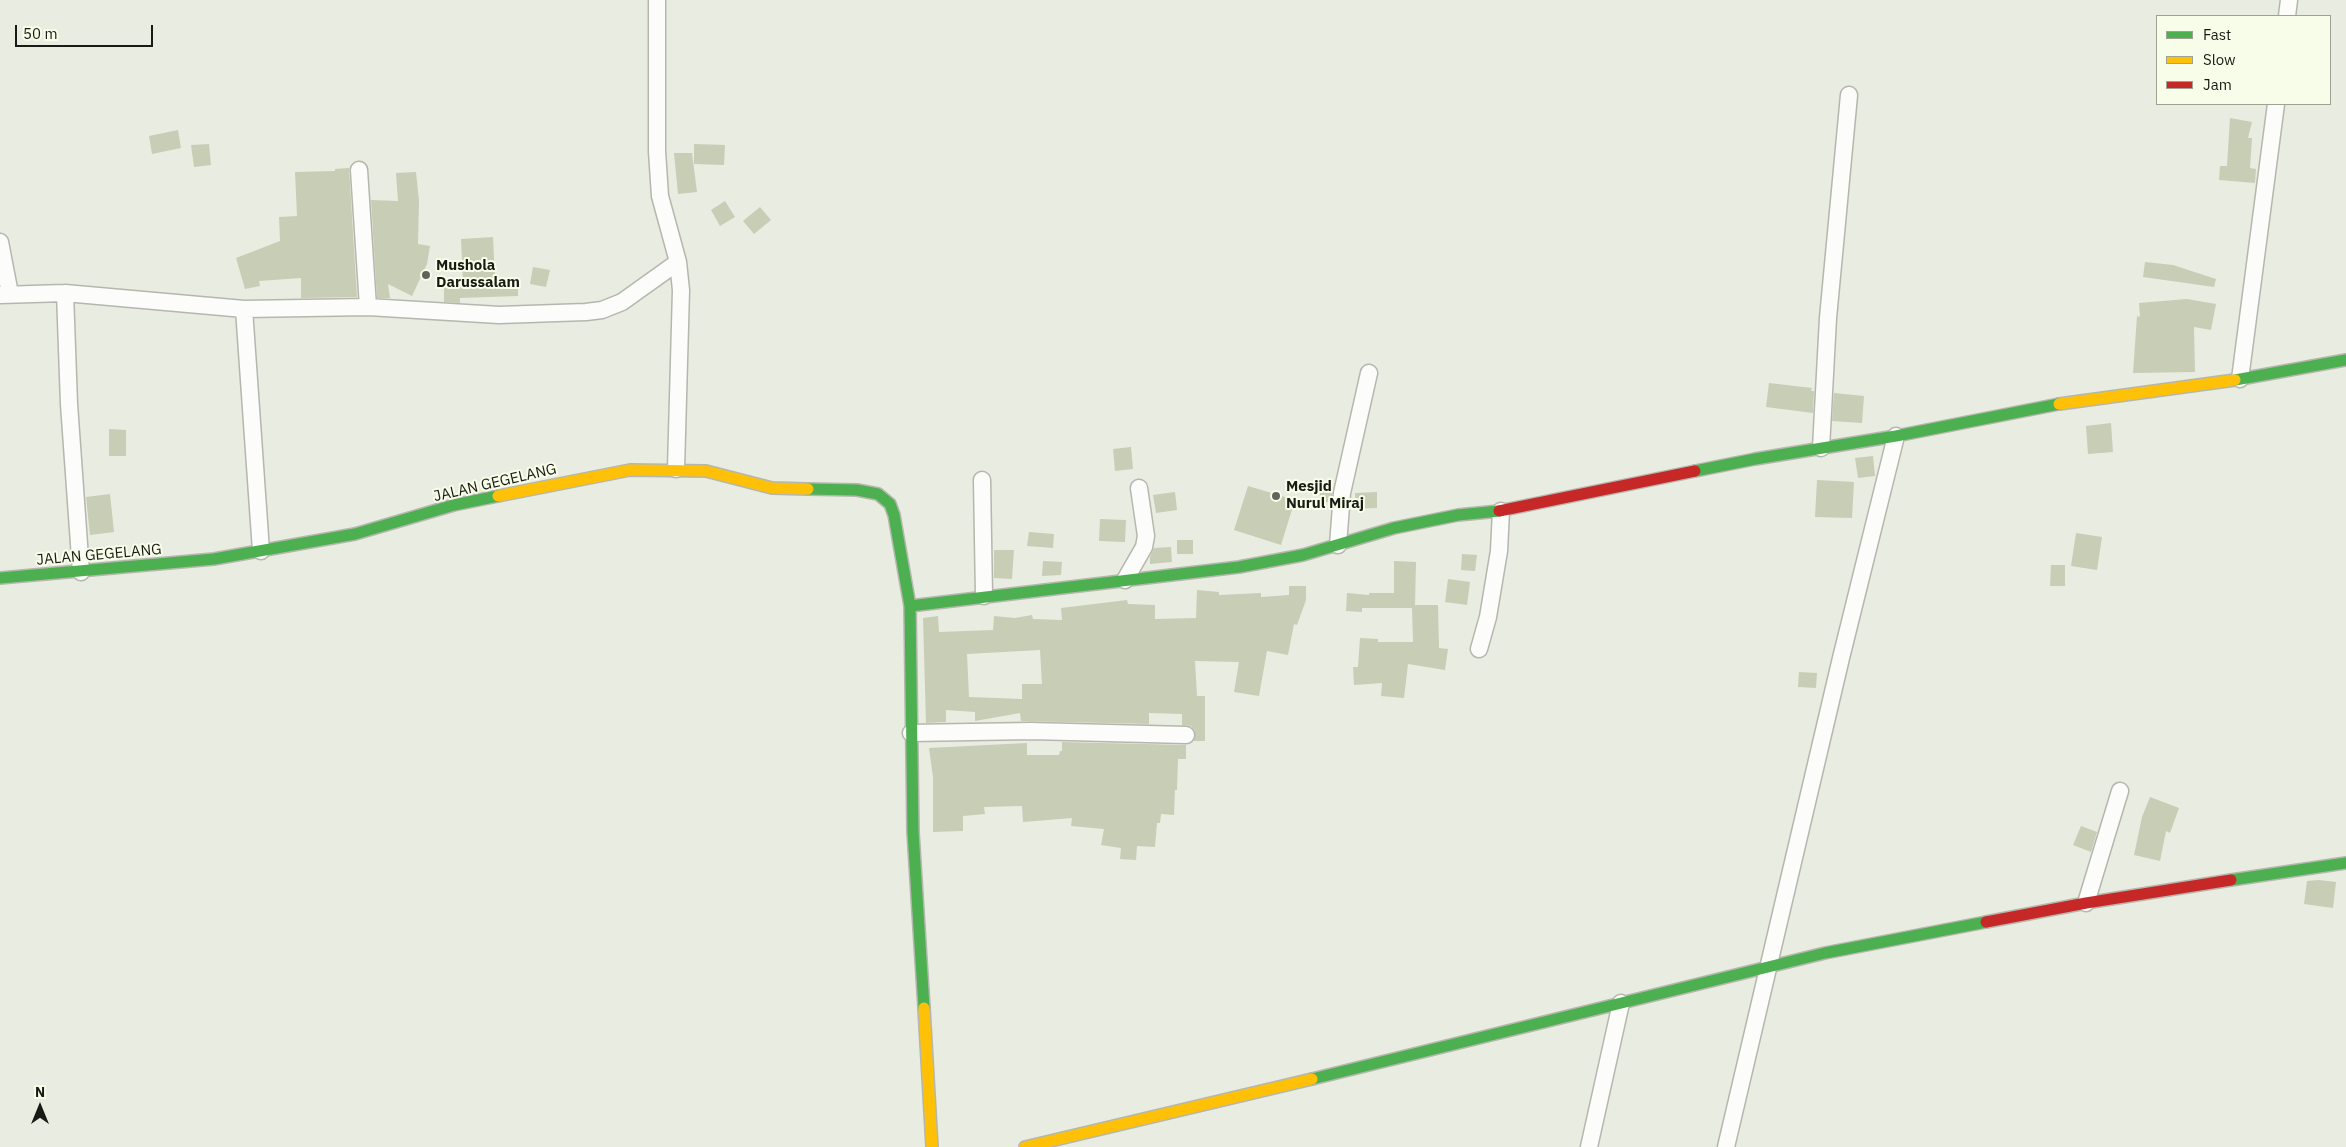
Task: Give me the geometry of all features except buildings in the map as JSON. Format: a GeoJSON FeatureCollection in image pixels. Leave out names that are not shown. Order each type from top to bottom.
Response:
{"type":"FeatureCollection","features":[{"type":"Feature","properties":{"kind":"street"},"geometry":{"type":"LineString","coordinates":[[657,0],[657,151],[660,196],[678,262],[681,290],[676,469]]}},
{"type":"Feature","properties":{"kind":"street"},"geometry":{"type":"LineString","coordinates":[[2287,15],[2289,0]]}},
{"type":"Feature","properties":{"kind":"street"},"geometry":{"type":"LineString","coordinates":[[1821,448],[1828,318],[1849,95]]}},
{"type":"Feature","properties":{"kind":"street"},"geometry":{"type":"LineString","coordinates":[[2240,379],[2276,105]]}},
{"type":"Feature","properties":{"kind":"street"},"geometry":{"type":"LineString","coordinates":[[359,170],[368,307]]}},
{"type":"Feature","properties":{"kind":"street"},"geometry":{"type":"LineString","coordinates":[[0,242],[5,294],[65,293],[244,309],[368,307],[499,314],[602,310],[622,302],[678,262]]}},
{"type":"Feature","properties":{"kind":"street"},"geometry":{"type":"LineString","coordinates":[[65,293],[69,404],[81,572]]}},
{"type":"Feature","properties":{"kind":"street"},"geometry":{"type":"LineString","coordinates":[[244,309],[262,550]]}},
{"type":"Feature","properties":{"kind":"street"},"geometry":{"type":"LineString","coordinates":[[910,606],[1239,567],[1302,555],[1394,528],[1458,516],[1501,511],[1755,459],[1896,436],[2056,404],[2240,379],[2346,360]]}},
{"type":"Feature","properties":{"kind":"street"},"geometry":{"type":"LineString","coordinates":[[1338,545],[1342,493],[1369,373]]}},
{"type":"Feature","properties":{"kind":"street"},"geometry":{"type":"LineString","coordinates":[[1726,1147],[1770,965],[1840,658],[1896,436]]}},
{"type":"Feature","properties":{"kind":"street","name":"JALAN GEGELANG"},"geometry":{"type":"LineString","coordinates":[[0,578],[194,561],[262,550],[355,534],[454,505],[617,472],[676,469],[706,471],[786,490],[857,490],[878,494],[890,504],[894,514],[910,606],[913,832],[932,1147]]}},
{"type":"Feature","properties":{"kind":"street"},"geometry":{"type":"LineString","coordinates":[[982,480],[984,596]]}},
{"type":"Feature","properties":{"kind":"street"},"geometry":{"type":"LineString","coordinates":[[1125,580],[1144,546],[1146,536],[1139,488]]}},
{"type":"Feature","properties":{"kind":"street"},"geometry":{"type":"LineString","coordinates":[[1479,649],[1488,617],[1497,560],[1501,511]]}},
{"type":"Feature","properties":{"kind":"street"},"geometry":{"type":"LineString","coordinates":[[911,732],[1031,731],[1186,735]]}},
{"type":"Feature","properties":{"kind":"street"},"geometry":{"type":"LineString","coordinates":[[2086,903],[2120,791]]}},
{"type":"Feature","properties":{"kind":"street"},"geometry":{"type":"LineString","coordinates":[[1024,1147],[1621,1003],[1770,965],[2086,903],[2346,863]]}},
{"type":"Feature","properties":{"kind":"street"},"geometry":{"type":"LineString","coordinates":[[1589,1147],[1621,1003]]}},
{"type":"Feature","properties":{"kind":"traffic: fast"},"geometry":{"type":"LineString","coordinates":[[2235,380],[2346,360]]}},
{"type":"Feature","properties":{"kind":"traffic: fast"},"geometry":{"type":"LineString","coordinates":[[1695,471],[1755,459],[1896,436],[2059,404]]}},
{"type":"Feature","properties":{"kind":"traffic: fast"},"geometry":{"type":"LineString","coordinates":[[808,489],[857,490],[878,494],[890,504],[894,515],[910,606],[913,832],[924,1008]]}},
{"type":"Feature","properties":{"kind":"traffic: fast"},"geometry":{"type":"LineString","coordinates":[[0,578],[214,559],[355,534],[454,505],[498,496]]}},
{"type":"Feature","properties":{"kind":"traffic: fast"},"geometry":{"type":"LineString","coordinates":[[910,606],[1239,567],[1303,555],[1394,528],[1458,515],[1499,511]]}},
{"type":"Feature","properties":{"kind":"traffic: fast"},"geometry":{"type":"LineString","coordinates":[[2231,880],[2346,863]]}},
{"type":"Feature","properties":{"kind":"traffic: fast"},"geometry":{"type":"LineString","coordinates":[[1312,1079],[1825,953],[1986,922]]}},
{"type":"Feature","properties":{"kind":"traffic: slow"},"geometry":{"type":"LineString","coordinates":[[2059,404],[2235,380]]}},
{"type":"Feature","properties":{"kind":"traffic: slow"},"geometry":{"type":"LineString","coordinates":[[498,496],[630,470],[706,471],[772,488],[808,489]]}},
{"type":"Feature","properties":{"kind":"traffic: slow"},"geometry":{"type":"LineString","coordinates":[[924,1008],[932,1147]]}},
{"type":"Feature","properties":{"kind":"traffic: slow"},"geometry":{"type":"LineString","coordinates":[[1025,1147],[1312,1079]]}},
{"type":"Feature","properties":{"kind":"traffic: jam"},"geometry":{"type":"LineString","coordinates":[[1499,511],[1695,471]]}},
{"type":"Feature","properties":{"kind":"traffic: jam"},"geometry":{"type":"LineString","coordinates":[[1986,922],[2086,903],[2231,880]]}},
{"type":"Feature","properties":{"kind":"place","name":"Mushola Darussalam"},"geometry":{"type":"Point","coordinates":[426,275]}},
{"type":"Feature","properties":{"kind":"place","name":"Mesjid Nurul Miraj"},"geometry":{"type":"Point","coordinates":[1276,496]}}]}
